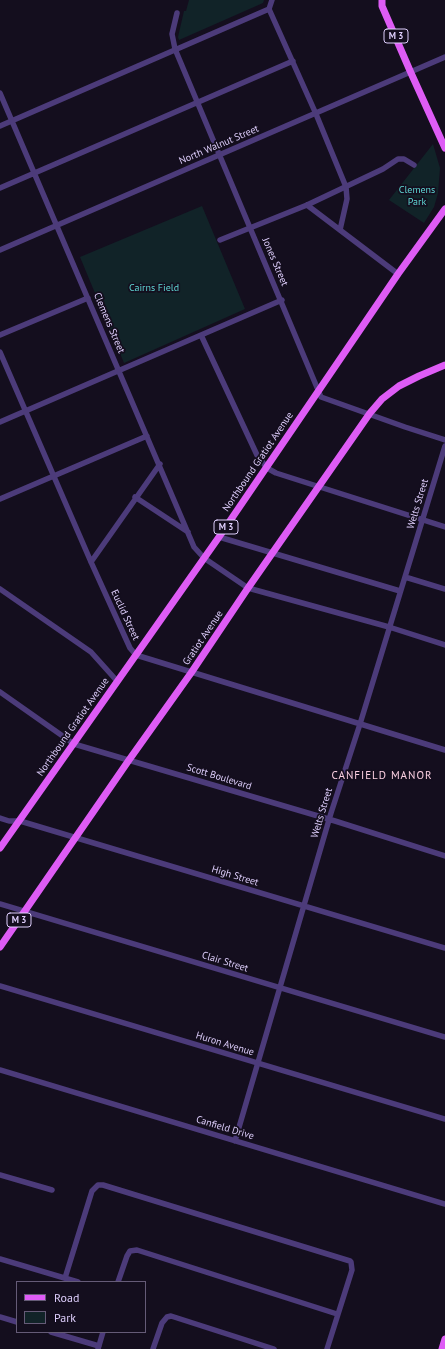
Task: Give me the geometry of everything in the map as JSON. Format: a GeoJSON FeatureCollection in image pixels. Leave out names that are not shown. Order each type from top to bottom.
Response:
{"type":"FeatureCollection","features":[{"type":"Feature","properties":{"kind":"main road","name":"M 3"},"geometry":{"type":"LineString","coordinates":[[382,0],[382,6],[410,73],[445,148]]}},
{"type":"Feature","properties":{"kind":"main road","name":"Northbound Gratiot Avenue"},"geometry":{"type":"LineString","coordinates":[[2,845],[219,537],[398,274],[445,209]]}},
{"type":"Feature","properties":{"kind":"main road","name":"Gratiot Avenue"},"geometry":{"type":"LineString","coordinates":[[0,947],[370,413],[387,395],[399,386],[445,365]]}},
{"type":"Feature","properties":{"kind":"main road"},"geometry":{"type":"LineString","coordinates":[[442,1349],[445,1339]]}},
{"type":"Feature","properties":{"kind":"street"},"geometry":{"type":"LineString","coordinates":[[272,0],[270,9],[346,187],[347,199],[340,230]]}},
{"type":"Feature","properties":{"kind":"street"},"geometry":{"type":"LineString","coordinates":[[0,126],[270,9]]}},
{"type":"Feature","properties":{"kind":"street","name":"Jones Street"},"geometry":{"type":"LineString","coordinates":[[177,13],[172,34],[175,49],[282,300],[319,391]]}},
{"type":"Feature","properties":{"kind":"street","name":"North Walnut Street"},"geometry":{"type":"LineString","coordinates":[[0,250],[445,57]]}},
{"type":"Feature","properties":{"kind":"street"},"geometry":{"type":"LineString","coordinates":[[0,188],[293,61]]}},
{"type":"Feature","properties":{"kind":"street","name":"Clemens Street"},"geometry":{"type":"LineString","coordinates":[[0,93],[160,464],[194,547],[204,558],[248,588],[389,627],[445,645]]}},
{"type":"Feature","properties":{"kind":"street"},"geometry":{"type":"LineString","coordinates":[[220,240],[308,205],[383,169],[398,159],[404,159],[414,165]]}},
{"type":"Feature","properties":{"kind":"street"},"geometry":{"type":"LineString","coordinates":[[308,205],[398,274]]}},
{"type":"Feature","properties":{"kind":"street"},"geometry":{"type":"LineString","coordinates":[[0,336],[88,298]]}},
{"type":"Feature","properties":{"kind":"street"},"geometry":{"type":"LineString","coordinates":[[0,422],[282,300]]}},
{"type":"Feature","properties":{"kind":"street"},"geometry":{"type":"LineString","coordinates":[[201,335],[257,455],[267,468],[276,473],[445,526]]}},
{"type":"Feature","properties":{"kind":"street","name":"Euclid Street"},"geometry":{"type":"LineString","coordinates":[[0,352],[91,562],[130,648],[136,655],[445,750]]}},
{"type":"Feature","properties":{"kind":"street"},"geometry":{"type":"LineString","coordinates":[[319,391],[321,396],[445,440]]}},
{"type":"Feature","properties":{"kind":"street"},"geometry":{"type":"LineString","coordinates":[[0,499],[147,436]]}},
{"type":"Feature","properties":{"kind":"street","name":"Welts Street"},"geometry":{"type":"LineString","coordinates":[[235,1141],[329,820],[445,446]]}},
{"type":"Feature","properties":{"kind":"street"},"geometry":{"type":"LineString","coordinates":[[91,562],[160,464]]}},
{"type":"Feature","properties":{"kind":"street"},"geometry":{"type":"LineString","coordinates":[[135,498],[189,532]]}},
{"type":"Feature","properties":{"kind":"street"},"geometry":{"type":"LineString","coordinates":[[219,537],[400,591]]}},
{"type":"Feature","properties":{"kind":"street"},"geometry":{"type":"LineString","coordinates":[[404,577],[445,589]]}},
{"type":"Feature","properties":{"kind":"street"},"geometry":{"type":"LineString","coordinates":[[0,588],[91,652],[117,681]]}},
{"type":"Feature","properties":{"kind":"street","name":"Scott Boulevard"},"geometry":{"type":"LineString","coordinates":[[0,692],[74,744],[445,856]]}},
{"type":"Feature","properties":{"kind":"street","name":"High Street"},"geometry":{"type":"LineString","coordinates":[[0,818],[20,821],[76,837],[445,948]]}},
{"type":"Feature","properties":{"kind":"street","name":"Clair Street"},"geometry":{"type":"LineString","coordinates":[[0,904],[445,1037]]}},
{"type":"Feature","properties":{"kind":"street","name":"Huron Avenue"},"geometry":{"type":"LineString","coordinates":[[0,986],[445,1119]]}},
{"type":"Feature","properties":{"kind":"street","name":"Canfield Drive"},"geometry":{"type":"LineString","coordinates":[[0,1070],[445,1204]]}},
{"type":"Feature","properties":{"kind":"street"},"geometry":{"type":"LineString","coordinates":[[0,1175],[52,1190]]}},
{"type":"Feature","properties":{"kind":"street"},"geometry":{"type":"LineString","coordinates":[[65,1278],[91,1195],[94,1188],[100,1184],[344,1258],[351,1262],[352,1270],[327,1349]]}},
{"type":"Feature","properties":{"kind":"street"},"geometry":{"type":"LineString","coordinates":[[118,1281],[130,1251],[137,1250],[337,1314]]}},
{"type":"Feature","properties":{"kind":"street"},"geometry":{"type":"LineString","coordinates":[[0,1259],[75,1281]]}},
{"type":"Feature","properties":{"kind":"street"},"geometry":{"type":"LineString","coordinates":[[153,1349],[162,1323],[166,1317],[170,1316],[274,1349]]}},
{"type":"Feature","properties":{"kind":"street"},"geometry":{"type":"LineString","coordinates":[[0,1317],[16,1322]]}},
{"type":"Feature","properties":{"kind":"street"},"geometry":{"type":"LineString","coordinates":[[54,1333],[98,1348],[103,1333]]}},
{"type":"Feature","properties":{"kind":"green space"},"geometry":{"type":"Polygon","coordinates":[[[189,0],[264,0],[263,3],[179,40],[178,37],[184,11],[186,11],[189,0]]]}},
{"type":"Feature","properties":{"kind":"green space","name":"Clemens Park"},"geometry":{"type":"Polygon","coordinates":[[[433,144],[440,168],[438,193],[434,207],[424,223],[389,200],[433,144]]]}},
{"type":"Feature","properties":{"kind":"green space","name":"Cairns Field"},"geometry":{"type":"Polygon","coordinates":[[[202,206],[245,309],[124,363],[80,257],[202,206]]]}},
{"type":"Feature","properties":{"kind":"district","name":"CANFIELD MANOR"},"geometry":{"type":"Point","coordinates":[382,776]}}]}
